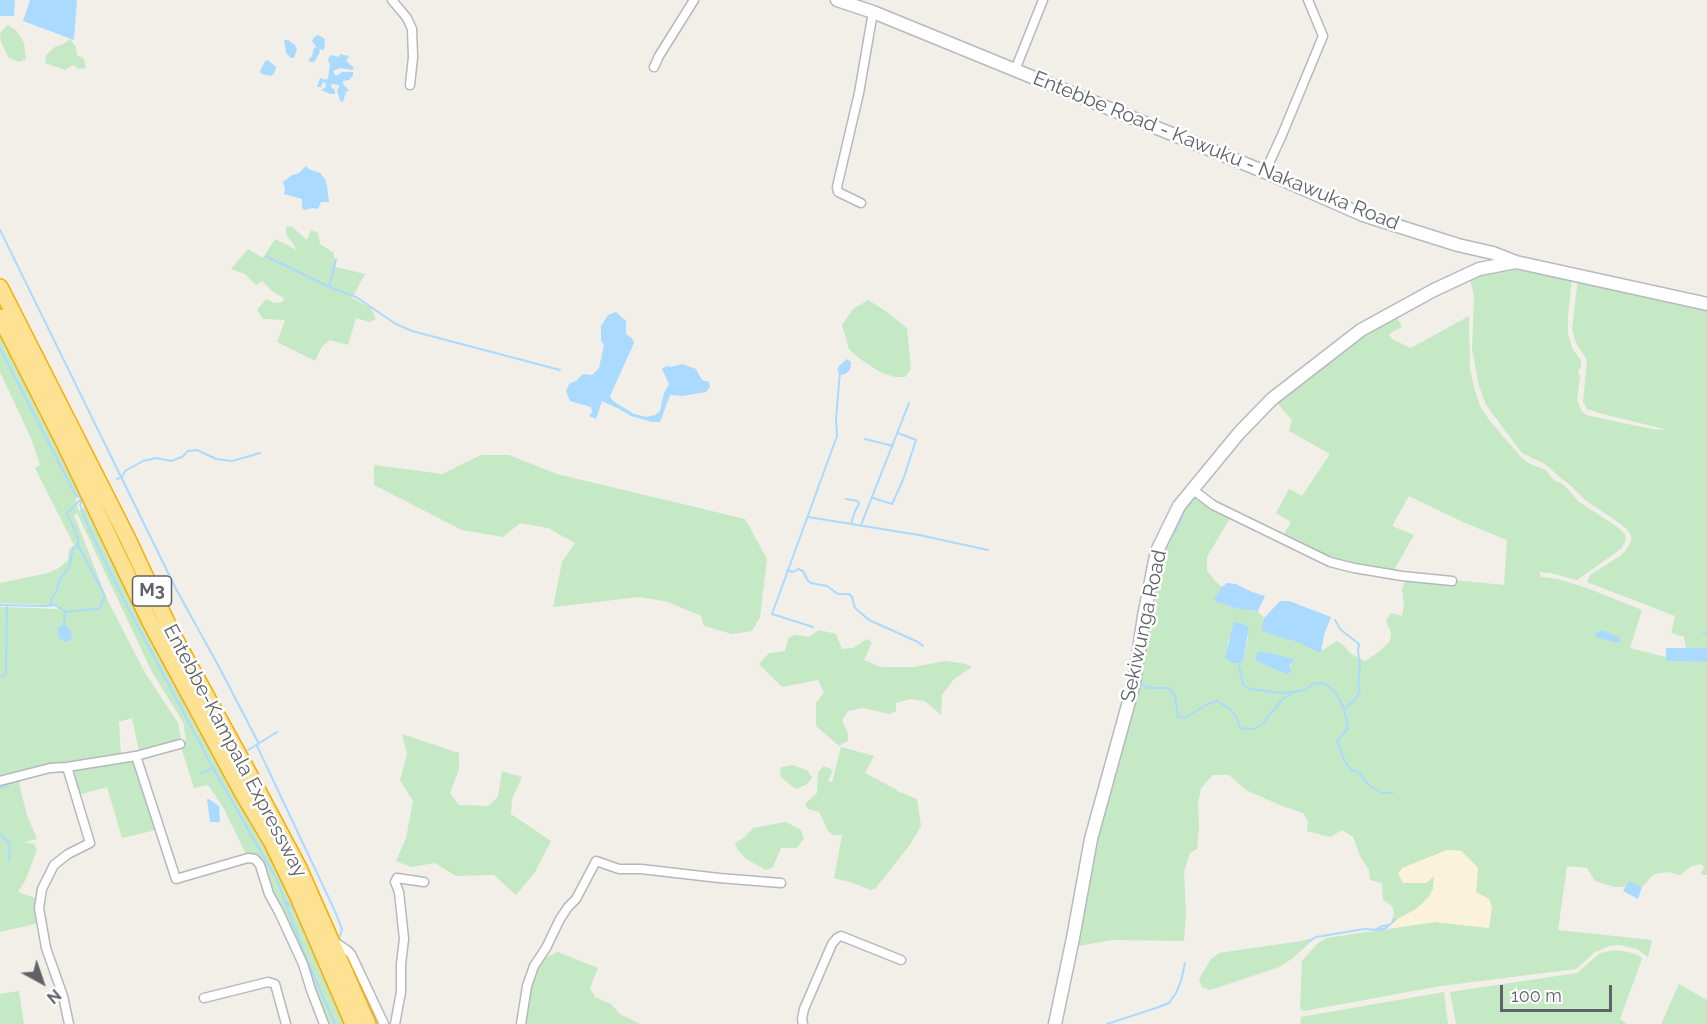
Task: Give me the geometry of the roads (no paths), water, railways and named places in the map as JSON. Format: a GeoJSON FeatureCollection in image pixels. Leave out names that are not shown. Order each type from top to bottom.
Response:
{"type":"FeatureCollection","features":[{"type":"Feature","properties":{"kind":"highway","name":"Entebbe-Kampala Expressway"},"geometry":{"type":"LineString","coordinates":[[0,287],[127,537],[172,634],[299,868],[368,1024]]}},
{"type":"Feature","properties":{"kind":"highway","name":"Entebbe-Kampala Expressway"},"geometry":{"type":"LineString","coordinates":[[0,317],[155,631],[298,897],[353,1024]]}},
{"type":"Feature","properties":{"kind":"main road","name":"Entebbe Road - Kawuku - Nakawuka Road"},"geometry":{"type":"LineString","coordinates":[[837,0],[873,12],[1265,172],[1363,215],[1466,247],[1493,253],[1516,262],[1707,304]]}},
{"type":"Feature","properties":{"kind":"main road"},"geometry":{"type":"LineString","coordinates":[[1466,247],[1474,255],[1476,261],[1473,272]]}},
{"type":"Feature","properties":{"kind":"main road","name":"Sekiwunga Road"},"geometry":{"type":"LineString","coordinates":[[1055,1024],[1091,839],[1134,683],[1157,551],[1179,506],[1239,433],[1272,399],[1361,330],[1434,290],[1479,269],[1516,262]]}},
{"type":"Feature","properties":{"kind":"street"},"geometry":{"type":"LineString","coordinates":[[392,0],[407,18],[412,29],[413,57],[410,85]]}},
{"type":"Feature","properties":{"kind":"street"},"geometry":{"type":"LineString","coordinates":[[654,67],[694,0]]}},
{"type":"Feature","properties":{"kind":"street"},"geometry":{"type":"LineString","coordinates":[[1015,70],[1043,0]]}},
{"type":"Feature","properties":{"kind":"street"},"geometry":{"type":"LineString","coordinates":[[1265,172],[1323,36],[1308,0]]}},
{"type":"Feature","properties":{"kind":"street"},"geometry":{"type":"LineString","coordinates":[[861,203],[838,192],[837,187],[859,93],[873,12]]}},
{"type":"Feature","properties":{"kind":"street"},"geometry":{"type":"LineString","coordinates":[[1192,489],[1213,505],[1330,562],[1402,576],[1452,581]]}},
{"type":"Feature","properties":{"kind":"street"},"geometry":{"type":"LineString","coordinates":[[0,781],[50,768],[136,756],[180,744]]}},
{"type":"Feature","properties":{"kind":"street"},"geometry":{"type":"LineString","coordinates":[[136,756],[176,879],[248,858],[255,859],[260,865],[269,894],[303,964],[324,1024]]}},
{"type":"Feature","properties":{"kind":"street"},"geometry":{"type":"LineString","coordinates":[[66,767],[90,843],[68,854],[54,865],[42,889],[39,914],[46,948],[63,996],[69,1024]]}},
{"type":"Feature","properties":{"kind":"street"},"geometry":{"type":"LineString","coordinates":[[521,1024],[527,986],[534,966],[560,919],[576,899],[596,861],[619,869],[641,869],[781,883]]}},
{"type":"Feature","properties":{"kind":"street"},"geometry":{"type":"LineString","coordinates":[[395,1024],[401,992],[404,939],[399,892],[395,882],[398,878],[424,882]]}},
{"type":"Feature","properties":{"kind":"street"},"geometry":{"type":"LineString","coordinates":[[803,1024],[804,1009],[832,944],[837,938],[841,936],[901,960]]}},
{"type":"Feature","properties":{"kind":"street"},"geometry":{"type":"LineString","coordinates":[[332,940],[351,954],[384,1024]]}},
{"type":"Feature","properties":{"kind":"street"},"geometry":{"type":"LineString","coordinates":[[204,998],[268,982],[275,984],[286,1024]]}},
{"type":"Feature","properties":{"kind":"water"},"geometry":{"type":"Polygon","coordinates":[[[0,0],[15,0],[14,16],[0,16],[0,0]]]}},
{"type":"Feature","properties":{"kind":"water"},"geometry":{"type":"Polygon","coordinates":[[[30,0],[77,0],[74,40],[23,21],[30,0]]]}},
{"type":"Feature","properties":{"kind":"water"},"geometry":{"type":"Polygon","coordinates":[[[318,35],[324,38],[324,50],[319,49],[320,52],[316,59],[311,62],[308,60],[312,56],[314,47],[317,48],[312,41],[318,35]]]}},
{"type":"Feature","properties":{"kind":"water"},"geometry":{"type":"Polygon","coordinates":[[[284,40],[295,45],[297,49],[294,58],[286,53],[284,40]]]}},
{"type":"Feature","properties":{"kind":"water"},"geometry":{"type":"Polygon","coordinates":[[[340,54],[349,56],[346,61],[354,68],[353,70],[340,68],[333,71],[335,75],[342,72],[353,72],[349,80],[343,81],[349,90],[343,102],[340,101],[337,90],[339,85],[332,84],[331,87],[335,90],[335,94],[321,90],[326,87],[325,82],[321,87],[317,87],[320,78],[326,80],[328,78],[329,57],[332,55],[339,57],[340,54]]]}},
{"type":"Feature","properties":{"kind":"water"},"geometry":{"type":"Polygon","coordinates":[[[268,60],[276,67],[271,76],[261,74],[260,71],[265,61],[268,60]]]}},
{"type":"Feature","properties":{"kind":"water"},"geometry":{"type":"Polygon","coordinates":[[[306,166],[320,173],[327,186],[329,202],[321,202],[318,209],[304,210],[302,199],[284,194],[283,182],[306,166]]]}},
{"type":"Feature","properties":{"kind":"water"},"geometry":{"type":"Polygon","coordinates":[[[616,312],[626,321],[626,334],[632,338],[634,343],[610,396],[613,401],[634,414],[646,417],[655,415],[660,411],[664,393],[669,384],[662,369],[666,366],[682,364],[696,369],[702,380],[709,382],[710,387],[706,392],[683,396],[670,395],[660,422],[631,416],[602,401],[596,419],[589,416],[592,412],[591,407],[570,401],[566,391],[569,384],[583,374],[592,375],[599,368],[604,345],[601,341],[601,326],[608,315],[616,312]]]}},
{"type":"Feature","properties":{"kind":"water"},"geometry":{"type":"Polygon","coordinates":[[[847,359],[851,362],[850,370],[841,375],[837,370],[847,359]]]}},
{"type":"Feature","properties":{"kind":"water"},"geometry":{"type":"Polygon","coordinates":[[[1227,583],[1236,584],[1265,596],[1258,611],[1239,609],[1217,602],[1214,599],[1227,583]]]}},
{"type":"Feature","properties":{"kind":"water"},"geometry":{"type":"Polygon","coordinates":[[[1280,601],[1289,601],[1331,617],[1321,652],[1261,631],[1264,618],[1280,601]]]}},
{"type":"Feature","properties":{"kind":"water"},"geometry":{"type":"Polygon","coordinates":[[[1234,622],[1249,627],[1243,663],[1233,663],[1225,658],[1234,622]]]}},
{"type":"Feature","properties":{"kind":"water"},"geometry":{"type":"Polygon","coordinates":[[[66,625],[72,633],[71,640],[65,642],[59,638],[57,630],[60,626],[66,625]]]}},
{"type":"Feature","properties":{"kind":"water"},"geometry":{"type":"Polygon","coordinates":[[[1602,630],[1621,640],[1618,643],[1596,637],[1594,634],[1602,630]]]}},
{"type":"Feature","properties":{"kind":"water"},"geometry":{"type":"Polygon","coordinates":[[[1666,648],[1707,648],[1707,662],[1666,661],[1666,648]]]}},
{"type":"Feature","properties":{"kind":"water"},"geometry":{"type":"Polygon","coordinates":[[[1258,652],[1294,659],[1288,675],[1255,660],[1258,652]]]}},
{"type":"Feature","properties":{"kind":"water"},"geometry":{"type":"Polygon","coordinates":[[[207,799],[219,806],[220,822],[210,822],[207,799]]]}},
{"type":"Feature","properties":{"kind":"water"},"geometry":{"type":"Polygon","coordinates":[[[1629,881],[1642,887],[1638,899],[1623,891],[1629,881]]]}},
{"type":"Feature","properties":{"kind":"waterway"},"geometry":{"type":"LineString","coordinates":[[0,230],[176,589],[259,744]]}},
{"type":"Feature","properties":{"kind":"waterway"},"geometry":{"type":"LineString","coordinates":[[266,256],[329,287],[356,297],[396,324],[412,331],[560,370]]}},
{"type":"Feature","properties":{"kind":"waterway"},"geometry":{"type":"LineString","coordinates":[[329,286],[336,260]]}},
{"type":"Feature","properties":{"kind":"waterway"},"geometry":{"type":"LineString","coordinates":[[0,348],[76,496],[83,497]]}},
{"type":"Feature","properties":{"kind":"waterway"},"geometry":{"type":"LineString","coordinates":[[813,627],[772,614],[837,436],[840,372]]}},
{"type":"Feature","properties":{"kind":"waterway"},"geometry":{"type":"LineString","coordinates":[[861,525],[909,403]]}},
{"type":"Feature","properties":{"kind":"waterway"},"geometry":{"type":"LineString","coordinates":[[873,498],[892,504],[903,480],[916,440],[898,433]]}},
{"type":"Feature","properties":{"kind":"waterway"},"geometry":{"type":"LineString","coordinates":[[865,439],[893,446]]}},
{"type":"Feature","properties":{"kind":"waterway"},"geometry":{"type":"LineString","coordinates":[[117,479],[122,477],[125,471],[143,461],[156,458],[171,461],[182,457],[188,451],[197,450],[216,459],[232,461],[260,453]]}},
{"type":"Feature","properties":{"kind":"waterway"},"geometry":{"type":"LineString","coordinates":[[83,497],[80,505],[90,531],[127,606],[213,768],[277,880],[306,958],[335,1024]]}},
{"type":"Feature","properties":{"kind":"waterway"},"geometry":{"type":"LineString","coordinates":[[51,606],[59,580],[69,568],[73,549],[78,545],[78,538],[67,513],[81,499]]}},
{"type":"Feature","properties":{"kind":"waterway"},"geometry":{"type":"LineString","coordinates":[[846,499],[858,501],[859,504],[851,524]]}},
{"type":"Feature","properties":{"kind":"waterway"},"geometry":{"type":"LineString","coordinates":[[1175,532],[1187,505]]}},
{"type":"Feature","properties":{"kind":"waterway"},"geometry":{"type":"LineString","coordinates":[[808,517],[919,535],[988,550]]}},
{"type":"Feature","properties":{"kind":"waterway"},"geometry":{"type":"LineString","coordinates":[[0,605],[55,605],[67,612],[100,608],[105,596],[78,545]]}},
{"type":"Feature","properties":{"kind":"waterway"},"geometry":{"type":"LineString","coordinates":[[787,570],[793,572],[798,569],[803,571],[811,583],[827,586],[838,594],[849,594],[855,608],[869,620],[923,646]]}},
{"type":"Feature","properties":{"kind":"waterway"},"geometry":{"type":"LineString","coordinates":[[0,678],[6,674],[7,605]]}},
{"type":"Feature","properties":{"kind":"waterway"},"geometry":{"type":"LineString","coordinates":[[64,625],[65,611]]}},
{"type":"Feature","properties":{"kind":"waterway"},"geometry":{"type":"LineString","coordinates":[[1335,620],[1340,629],[1359,644],[1358,684],[1360,691],[1356,699],[1344,709]]}},
{"type":"Feature","properties":{"kind":"waterway"},"geometry":{"type":"LineString","coordinates":[[1703,633],[1707,632]]}},
{"type":"Feature","properties":{"kind":"waterway"},"geometry":{"type":"LineString","coordinates":[[1239,666],[1243,685],[1250,689],[1280,693],[1294,692],[1304,690],[1315,683],[1325,684],[1336,693],[1344,709],[1348,728],[1337,741],[1345,762],[1370,786],[1382,793],[1393,793]]}},
{"type":"Feature","properties":{"kind":"waterway"},"geometry":{"type":"LineString","coordinates":[[1138,683],[1148,688],[1169,688],[1175,695],[1178,717],[1185,718],[1217,701],[1230,709],[1237,718],[1240,728],[1248,729],[1254,729],[1262,724],[1283,699],[1291,694]]}},
{"type":"Feature","properties":{"kind":"waterway"},"geometry":{"type":"LineString","coordinates":[[248,750],[277,732]]}},
{"type":"Feature","properties":{"kind":"waterway"},"geometry":{"type":"LineString","coordinates":[[257,746],[334,909],[342,929],[340,936]]}},
{"type":"Feature","properties":{"kind":"waterway"},"geometry":{"type":"LineString","coordinates":[[200,774],[213,768]]}},
{"type":"Feature","properties":{"kind":"waterway"},"geometry":{"type":"LineString","coordinates":[[0,788],[8,786]]}},
{"type":"Feature","properties":{"kind":"waterway"},"geometry":{"type":"LineString","coordinates":[[0,834],[10,844],[9,860]]}},
{"type":"Feature","properties":{"kind":"waterway"},"geometry":{"type":"LineString","coordinates":[[286,902],[297,912]]}},
{"type":"Feature","properties":{"kind":"waterway"},"geometry":{"type":"LineString","coordinates":[[1309,941],[1316,937],[1364,929],[1386,928],[1396,919]]}},
{"type":"Feature","properties":{"kind":"waterway"},"geometry":{"type":"LineString","coordinates":[[1375,930],[1389,925]]}},
{"type":"Feature","properties":{"kind":"waterway"},"geometry":{"type":"LineString","coordinates":[[1107,1024],[1169,1003],[1181,981],[1185,963]]}}]}
